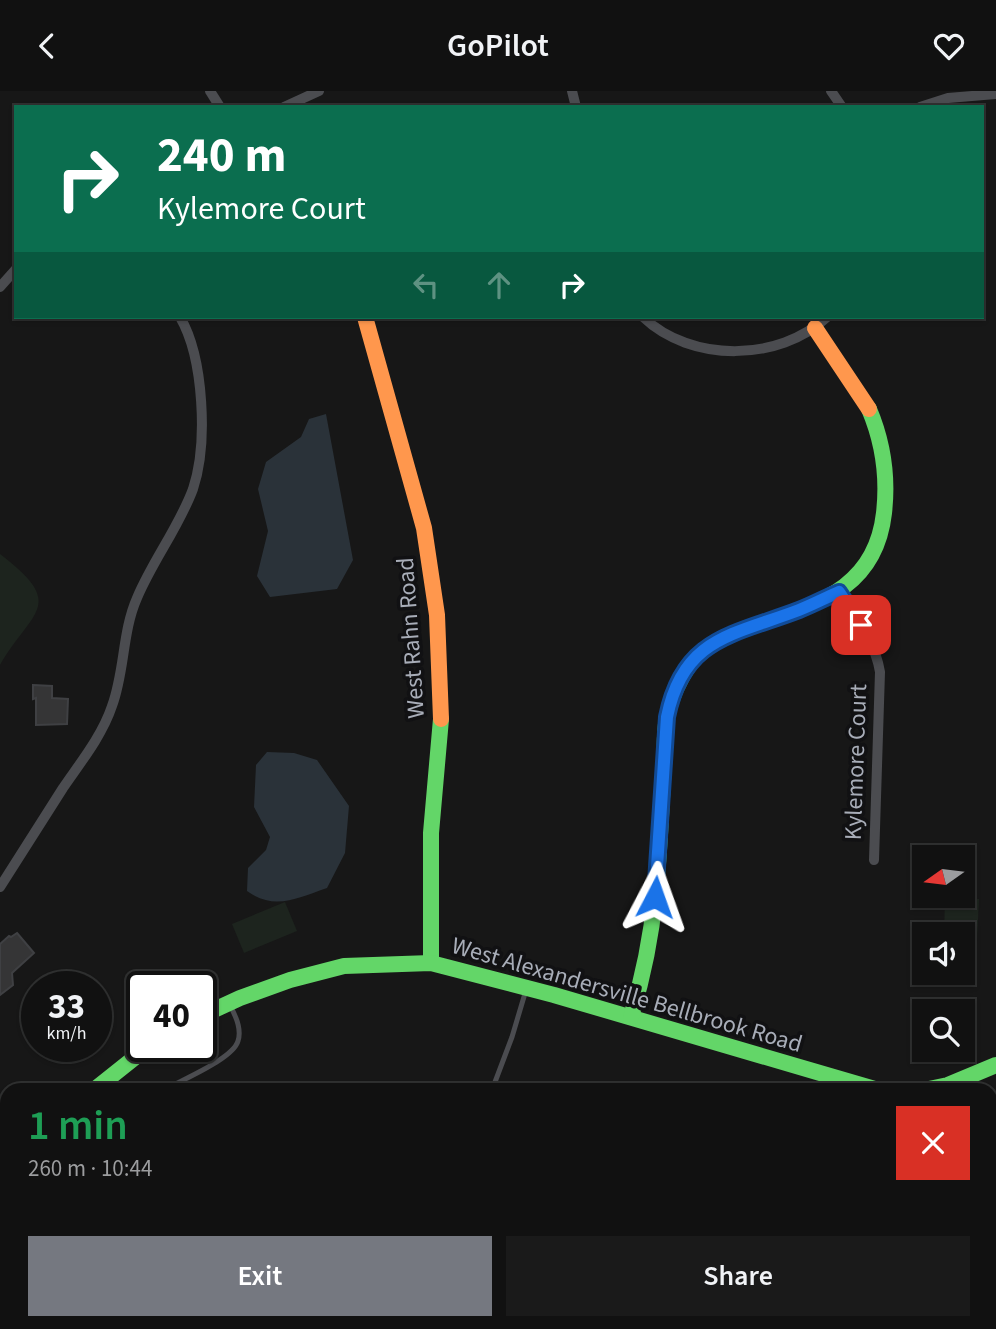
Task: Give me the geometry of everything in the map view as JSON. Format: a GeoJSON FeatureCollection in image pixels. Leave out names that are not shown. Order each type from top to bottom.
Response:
{"type":"FeatureCollection","features":[{"type":"Feature","properties":{"kind":"street"},"geometry":{"type":"LineString","coordinates":[[288,105],[319,91]]}},
{"type":"Feature","properties":{"kind":"street"},"geometry":{"type":"LineString","coordinates":[[926,105],[948,98],[996,94]]}},
{"type":"Feature","properties":{"kind":"street"},"geometry":{"type":"LineString","coordinates":[[0,287],[14,270]]}},
{"type":"Feature","properties":{"kind":"street"},"geometry":{"type":"LineString","coordinates":[[0,887],[105,723],[119,683],[127,626],[136,599],[193,488],[200,450],[199,384],[194,354],[181,319]]}},
{"type":"Feature","properties":{"kind":"street","name":"West Rahn Road"},"geometry":{"type":"LineString","coordinates":[[366,319],[424,528],[437,615],[442,713],[431,833],[431,963]]}},
{"type":"Feature","properties":{"kind":"street"},"geometry":{"type":"LineString","coordinates":[[645,319],[679,342],[718,351],[749,350],[778,344],[815,328],[825,319]]}},
{"type":"Feature","properties":{"kind":"street"},"geometry":{"type":"LineString","coordinates":[[631,1017],[645,970],[655,897],[667,717],[671,696],[680,676],[711,643],[839,592],[866,566],[880,534],[886,491],[881,449],[869,410],[815,328]]}},
{"type":"Feature","properties":{"kind":"street","name":"Kylemore Court"},"geometry":{"type":"LineString","coordinates":[[839,592],[869,639],[880,672],[874,860]]}},
{"type":"Feature","properties":{"kind":"street","name":"West Alexandersville Bellbrook Road"},"geometry":{"type":"LineString","coordinates":[[217,1008],[290,980],[344,967],[431,963],[527,987],[854,1083]]}},
{"type":"Feature","properties":{"kind":"street"},"geometry":{"type":"LineString","coordinates":[[103,1083],[129,1062]]}},
{"type":"Feature","properties":{"kind":"street"},"geometry":{"type":"LineString","coordinates":[[953,1083],[996,1065]]}},
{"type":"Feature","properties":{"kind":"lane"},"geometry":{"type":"LineString","coordinates":[[495,1083],[527,987]]}},
{"type":"Feature","properties":{"kind":"lane"},"geometry":{"type":"LineString","coordinates":[[177,1083],[220,1059],[235,1047],[239,1037],[237,1022],[229,1002]]}},
{"type":"Feature","properties":{"kind":"shaded area"},"geometry":{"type":"Polygon","coordinates":[[[326,414],[353,560],[337,589],[270,597],[257,576],[268,531],[258,489],[266,462],[301,437],[309,419],[326,414]]]}},
{"type":"Feature","properties":{"kind":"shaded area"},"geometry":{"type":"Polygon","coordinates":[[[0,554],[21,571],[33,586],[38,597],[38,608],[0,665],[0,554]]]}},
{"type":"Feature","properties":{"kind":"shaded area"},"geometry":{"type":"Polygon","coordinates":[[[267,752],[294,753],[317,760],[349,806],[345,853],[327,888],[286,901],[267,900],[247,891],[248,868],[266,850],[270,837],[254,807],[256,765],[267,752]]]}},
{"type":"Feature","properties":{"kind":"shaded area"},"geometry":{"type":"Polygon","coordinates":[[[975,899],[979,899],[976,962],[975,922],[944,922],[945,908],[975,908],[975,899]]]}},
{"type":"Feature","properties":{"kind":"shaded area"},"geometry":{"type":"Polygon","coordinates":[[[285,902],[297,931],[244,953],[232,924],[285,902]]]}},
{"type":"Feature","properties":{"kind":"building"},"geometry":{"type":"Polygon","coordinates":[[[33,685],[52,686],[52,698],[68,699],[67,724],[36,725],[33,685]]]}},
{"type":"Feature","properties":{"kind":"building"},"geometry":{"type":"Polygon","coordinates":[[[17,933],[34,953],[12,973],[13,985],[0,995],[0,944],[17,933]]]}},
{"type":"Feature","properties":{"kind":"traffic: fast"},"geometry":{"type":"LineString","coordinates":[[631,1017],[646,958],[653,913],[665,729],[673,696],[690,664],[716,641],[816,603],[854,578],[868,561],[878,540],[884,513],[885,487],[881,447],[869,409]]}},
{"type":"Feature","properties":{"kind":"traffic: fast"},"geometry":{"type":"LineString","coordinates":[[431,963],[431,833],[441,719]]}},
{"type":"Feature","properties":{"kind":"traffic: fast"},"geometry":{"type":"LineString","coordinates":[[217,1009],[290,980],[344,966],[431,963],[554,995],[854,1083]]}},
{"type":"Feature","properties":{"kind":"traffic: fast"},"geometry":{"type":"LineString","coordinates":[[103,1083],[129,1062]]}},
{"type":"Feature","properties":{"kind":"traffic: fast"},"geometry":{"type":"LineString","coordinates":[[953,1083],[996,1065]]}},
{"type":"Feature","properties":{"kind":"traffic: slow"},"geometry":{"type":"LineString","coordinates":[[366,319],[424,528],[437,615],[441,719]]}},
{"type":"Feature","properties":{"kind":"traffic: slow"},"geometry":{"type":"LineString","coordinates":[[815,328],[869,409]]}},
{"type":"Feature","properties":{"kind":"route"},"geometry":{"type":"LineString","coordinates":[[655,897],[667,717],[671,696],[680,676],[711,643],[839,592],[861,625]]}}]}
